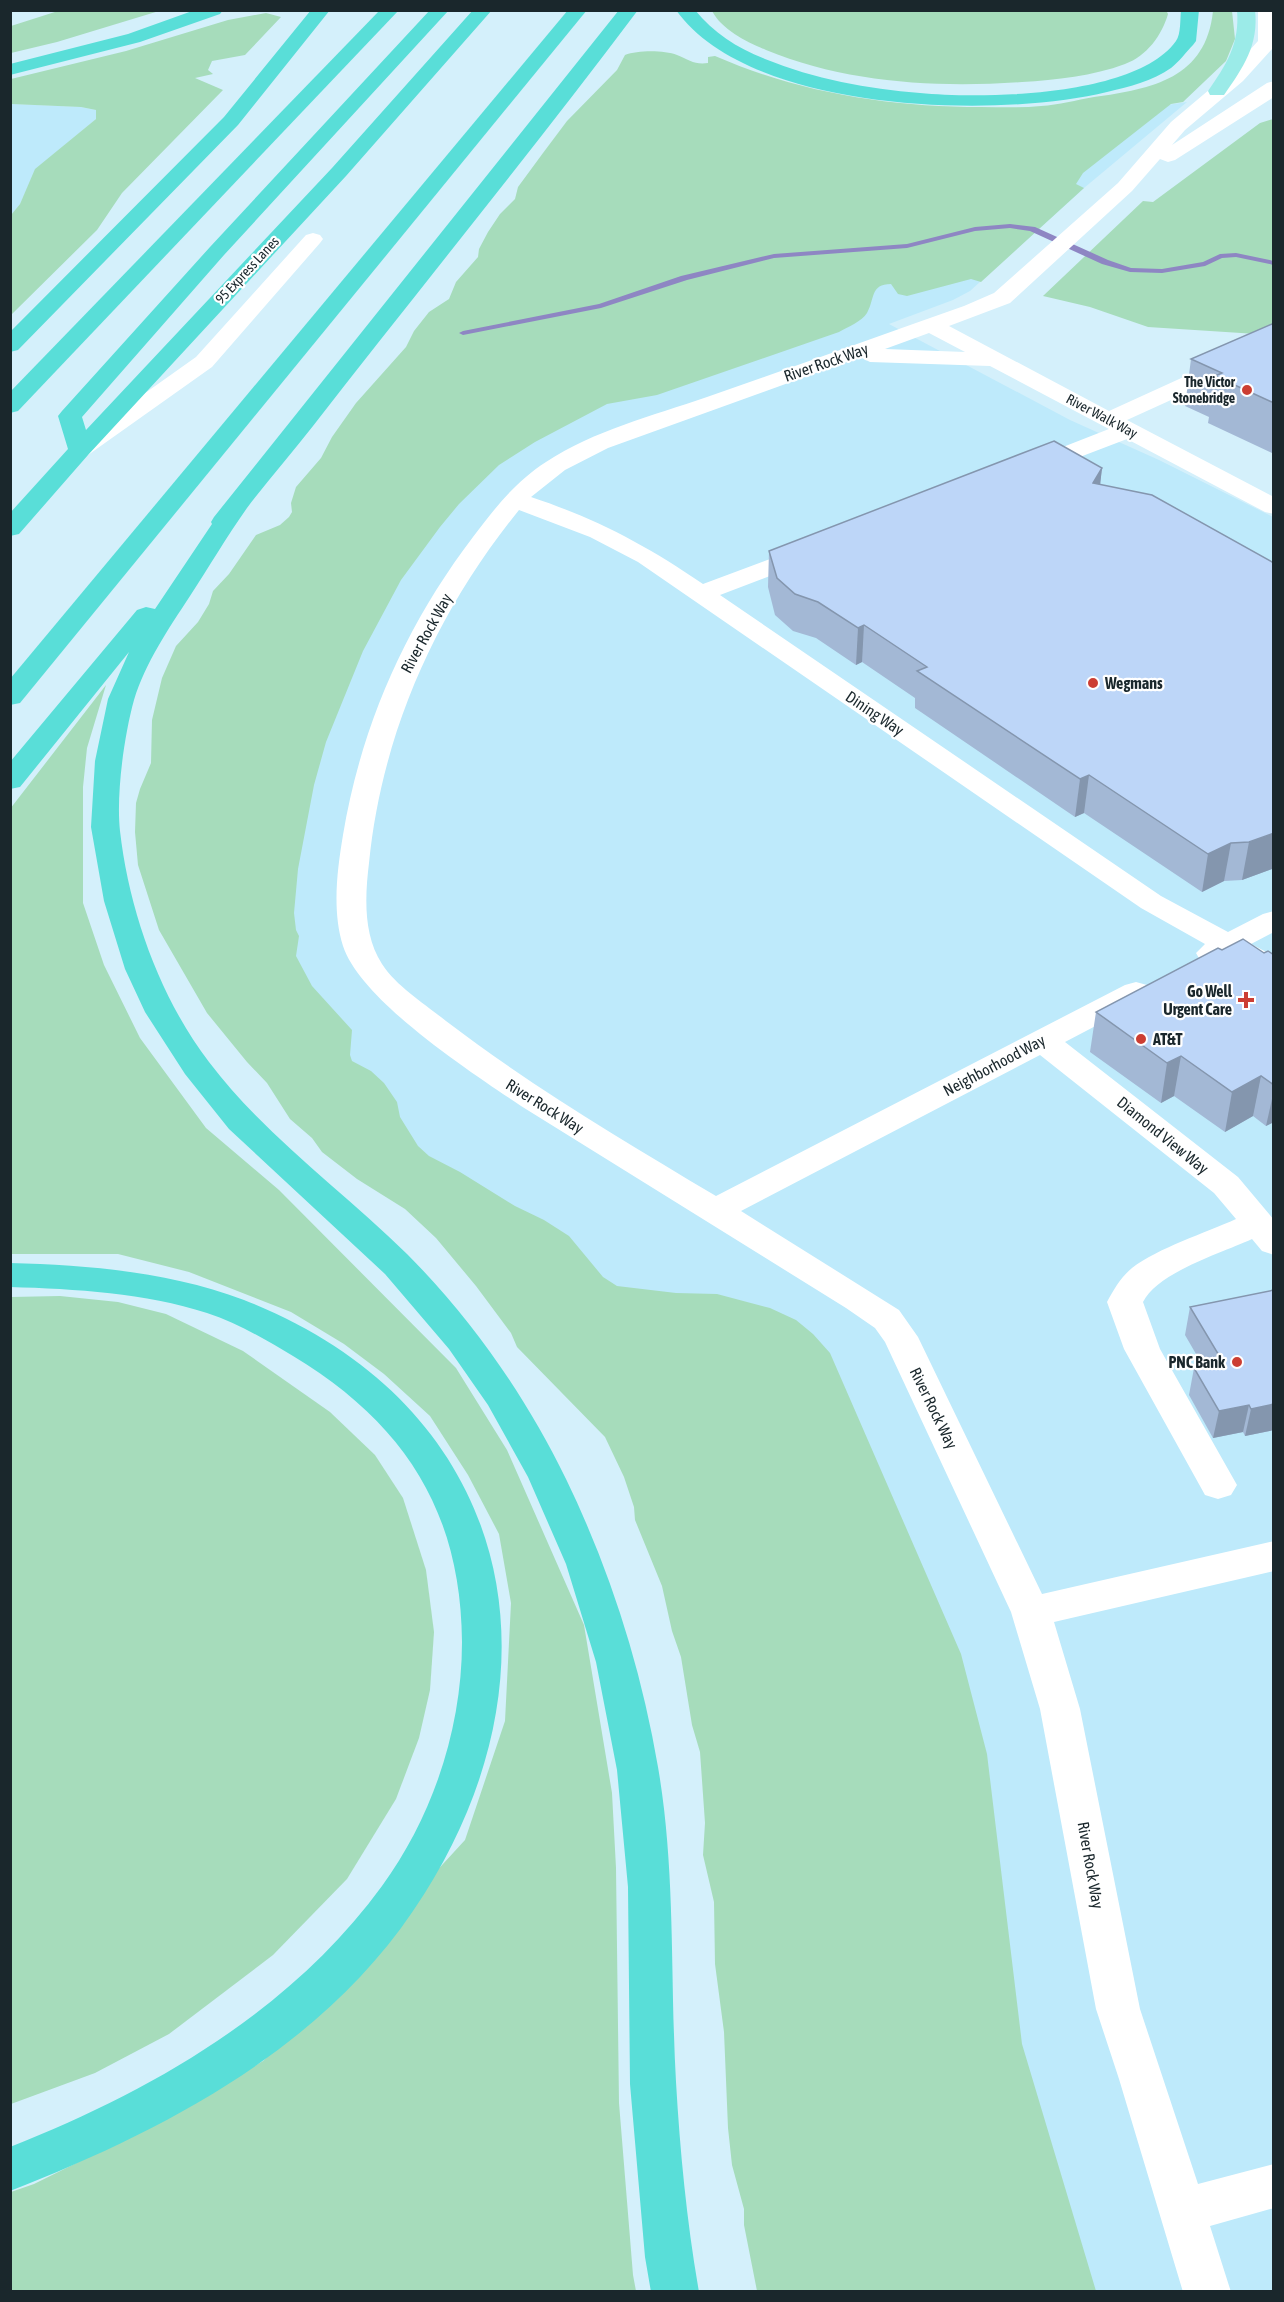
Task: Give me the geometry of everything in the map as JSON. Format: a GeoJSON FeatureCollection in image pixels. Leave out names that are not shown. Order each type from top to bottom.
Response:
{"type":"FeatureCollection","features":[{"type":"Feature","properties":{"kind":"highway"},"geometry":{"type":"LineString","coordinates":[[10,70],[134,38],[214,10]]}},
{"type":"Feature","properties":{"kind":"highway"},"geometry":{"type":"LineString","coordinates":[[10,345],[231,121],[321,10]]}},
{"type":"Feature","properties":{"kind":"highway"},"geometry":{"type":"LineString","coordinates":[[10,406],[390,10]]}},
{"type":"Feature","properties":{"kind":"highway"},"geometry":{"type":"LineString","coordinates":[[80,450],[70,416],[217,251],[440,10]]}},
{"type":"Feature","properties":{"kind":"highway","name":"95 Express Lanes"},"geometry":{"type":"LineString","coordinates":[[10,529],[80,450],[339,172],[483,10]]}},
{"type":"Feature","properties":{"kind":"highway"},"geometry":{"type":"LineString","coordinates":[[10,697],[578,10]]}},
{"type":"Feature","properties":{"kind":"highway"},"geometry":{"type":"LineString","coordinates":[[10,781],[237,505],[628,10]]}},
{"type":"Feature","properties":{"kind":"highway"},"geometry":{"type":"LineString","coordinates":[[685,10],[698,26],[716,41],[750,60],[777,70],[880,94],[920,99],[990,101],[1069,94],[1123,82],[1146,74],[1164,64],[1186,45],[1191,33],[1190,10]]}},
{"type":"Feature","properties":{"kind":"highway"},"geometry":{"type":"LineString","coordinates":[[237,505],[159,623],[133,669],[121,699],[109,761],[105,826],[119,901],[140,969],[161,1012],[196,1067],[241,1121],[398,1265],[462,1340],[501,1396],[546,1476],[585,1564],[616,1662],[638,1770],[649,1887],[653,2084],[669,2257],[675,2292]]}},
{"type":"Feature","properties":{"kind":"highway"},"geometry":{"type":"LineString","coordinates":[[10,1275],[94,1279],[152,1287],[218,1304],[279,1331],[335,1365],[384,1404],[415,1437],[445,1484],[464,1525],[478,1580],[484,1652],[478,1715],[460,1779],[430,1845],[398,1897],[346,1961],[283,2020],[200,2078],[102,2131],[10,2169]]}},
{"type":"Feature","properties":{"kind":"main road"},"geometry":{"type":"LineString","coordinates":[[1216,91],[1242,54],[1247,42],[1246,10]]}},
{"type":"Feature","properties":{"kind":"street","name":"River Rock Way"},"geometry":{"type":"LineString","coordinates":[[1125,187],[1178,126],[1216,91],[1236,77],[1263,48],[1270,21]]}},
{"type":"Feature","properties":{"kind":"street","name":"River Rock Way"},"geometry":{"type":"LineString","coordinates":[[1207,2292],[1142,2079],[1118,2009],[1082,1814],[1062,1721],[1031,1611],[900,1337],[887,1319],[803,1264],[549,1111],[479,1064],[383,984],[367,966],[359,950],[352,914],[352,884],[360,816],[375,750],[399,683],[434,615],[472,554],[514,500],[536,480],[578,452],[640,427],[997,301],[1125,187],[1274,87]]}},
{"type":"Feature","properties":{"kind":"street"},"geometry":{"type":"LineString","coordinates":[[80,450],[204,362],[313,239]]}},
{"type":"Feature","properties":{"kind":"street"},"geometry":{"type":"LineString","coordinates":[[976,350],[971,339],[971,331],[997,301]]}},
{"type":"Feature","properties":{"kind":"street","name":"River Walk Way"},"geometry":{"type":"LineString","coordinates":[[930,325],[1274,507]]}},
{"type":"Feature","properties":{"kind":"street"},"geometry":{"type":"LineString","coordinates":[[1008,476],[1118,425],[1242,359],[1274,353]]}},
{"type":"Feature","properties":{"kind":"street"},"geometry":{"type":"LineString","coordinates":[[844,356],[893,355],[997,361]]}},
{"type":"Feature","properties":{"kind":"street","name":"Dining Way"},"geometry":{"type":"LineString","coordinates":[[514,500],[544,509],[626,545],[1151,902],[1274,969]]}},
{"type":"Feature","properties":{"kind":"street"},"geometry":{"type":"LineString","coordinates":[[700,594],[834,543]]}},
{"type":"Feature","properties":{"kind":"street","name":"Neighborhood Way"},"geometry":{"type":"LineString","coordinates":[[714,1210],[1274,920]]}},
{"type":"Feature","properties":{"kind":"street","name":"Diamond View Way"},"geometry":{"type":"LineString","coordinates":[[1042,1040],[1226,1185],[1266,1233]]}},
{"type":"Feature","properties":{"kind":"street"},"geometry":{"type":"LineString","coordinates":[[1218,1485],[1142,1349],[1125,1302],[1132,1289],[1145,1276],[1168,1263],[1266,1233]]}},
{"type":"Feature","properties":{"kind":"street"},"geometry":{"type":"LineString","coordinates":[[1031,1611],[1274,1556]]}},
{"type":"Feature","properties":{"kind":"street"},"geometry":{"type":"LineString","coordinates":[[1182,2211],[1274,2186]]}},
{"type":"Feature","properties":{"kind":"shaded area"},"geometry":{"type":"Polygon","coordinates":[[[1187,102],[1084,188],[970,291],[953,300],[889,324],[1070,420],[1159,460],[1273,517],[1273,2291],[896,2291],[767,1503],[403,1148],[242,1007],[354,536],[1027,126],[1187,102]]]}},
{"type":"Feature","properties":{"kind":"shaded area"},"geometry":{"type":"Polygon","coordinates":[[[11,104],[81,107],[96,110],[96,119],[36,169],[20,204],[11,215],[11,104]]]}},
{"type":"Feature","properties":{"kind":"green space"},"geometry":{"type":"Polygon","coordinates":[[[1166,10],[1168,14],[1158,37],[1140,56],[1125,64],[1100,72],[1061,79],[990,84],[892,81],[828,70],[796,61],[743,39],[728,30],[712,11],[1166,10]]]}},
{"type":"Feature","properties":{"kind":"green space"},"geometry":{"type":"Polygon","coordinates":[[[58,11],[159,11],[57,42],[11,53],[11,26],[58,11]]]}},
{"type":"Feature","properties":{"kind":"green space"},"geometry":{"type":"Polygon","coordinates":[[[1213,11],[1232,11],[1235,39],[1226,61],[1183,102],[1171,104],[1083,173],[1076,184],[1084,188],[981,282],[971,279],[907,296],[898,294],[891,284],[884,285],[876,289],[865,316],[839,332],[657,395],[607,404],[535,442],[499,465],[459,504],[401,580],[363,651],[326,742],[314,785],[298,869],[294,913],[299,936],[296,956],[312,986],[352,1030],[350,1055],[352,1061],[371,1071],[384,1083],[397,1102],[400,1117],[418,1146],[429,1156],[569,1236],[603,1277],[617,1286],[676,1293],[717,1294],[770,1308],[796,1320],[813,1334],[830,1353],[961,1654],[987,1754],[1022,2044],[1096,2291],[757,2291],[744,2225],[744,2209],[732,2165],[728,2128],[724,2032],[715,1964],[714,1902],[703,1855],[705,1823],[700,1752],[692,1725],[681,1657],[672,1631],[662,1586],[635,1520],[634,1507],[624,1477],[605,1437],[517,1347],[511,1333],[436,1238],[405,1209],[357,1179],[322,1152],[312,1138],[290,1119],[267,1083],[207,1013],[159,930],[138,865],[135,832],[136,803],[151,763],[152,720],[162,678],[176,646],[198,622],[209,604],[213,591],[229,574],[256,535],[280,525],[289,517],[296,487],[321,458],[332,437],[356,403],[406,347],[414,331],[429,312],[449,299],[456,282],[478,257],[479,249],[488,232],[500,214],[515,199],[518,187],[567,121],[617,70],[625,55],[658,51],[677,55],[696,63],[708,63],[708,57],[715,56],[780,80],[879,101],[947,106],[1034,107],[1136,90],[1173,76],[1188,66],[1200,52],[1208,34],[1213,11]]]}},
{"type":"Feature","properties":{"kind":"green space"},"geometry":{"type":"Polygon","coordinates":[[[266,13],[281,17],[245,55],[212,61],[208,70],[213,74],[195,78],[223,90],[122,193],[97,230],[11,315],[11,215],[20,204],[35,169],[96,119],[96,110],[81,107],[11,104],[11,79],[126,51],[228,20],[266,13]]]}},
{"type":"Feature","properties":{"kind":"green space"},"geometry":{"type":"Polygon","coordinates":[[[1273,119],[1273,335],[1148,327],[1090,307],[1043,296],[1143,201],[1153,202],[1260,123],[1273,119]]]}},
{"type":"Feature","properties":{"kind":"green space"},"geometry":{"type":"Polygon","coordinates":[[[106,685],[87,748],[83,787],[83,903],[104,965],[140,1038],[206,1128],[279,1190],[456,1368],[507,1450],[584,1625],[612,1793],[616,1868],[619,2103],[636,2291],[11,2291],[11,2192],[34,2184],[153,2125],[263,2061],[341,1986],[398,1913],[465,1840],[505,1721],[511,1603],[499,1534],[468,1475],[430,1416],[384,1374],[344,1344],[291,1312],[189,1272],[118,1254],[11,1254],[10,809],[106,685]]]}},
{"type":"Feature","properties":{"kind":"green space"},"geometry":{"type":"Polygon","coordinates":[[[60,1296],[118,1302],[166,1314],[243,1351],[330,1412],[375,1455],[403,1498],[426,1570],[434,1632],[430,1690],[419,1738],[396,1799],[347,1879],[273,1955],[169,2034],[95,2073],[11,2104],[11,1297],[60,1296]]]}},
{"type":"Feature","properties":{"kind":"building"},"geometry":{"type":"Polygon","coordinates":[[[1274,324],[1274,403],[1215,376],[1222,373],[1191,359],[1274,324]]]}},
{"type":"Feature","properties":{"kind":"building","name":"Wegmans"},"geometry":{"type":"Polygon","coordinates":[[[1054,441],[1102,468],[1093,483],[1152,495],[1274,563],[1274,833],[1249,842],[1231,843],[1208,854],[1089,775],[1080,779],[917,671],[927,667],[864,625],[858,628],[818,602],[795,594],[777,578],[769,551],[1054,441]]]}},
{"type":"Feature","properties":{"kind":"building"},"geometry":{"type":"Polygon","coordinates":[[[1243,939],[1264,953],[1268,951],[1274,955],[1274,1085],[1261,1076],[1232,1092],[1181,1056],[1167,1063],[1096,1012],[1218,948],[1222,950],[1243,939]]]}},
{"type":"Feature","properties":{"kind":"building","name":"PNC Bank"},"geometry":{"type":"Polygon","coordinates":[[[1274,1290],[1274,1404],[1251,1409],[1249,1405],[1219,1411],[1194,1368],[1223,1362],[1190,1307],[1274,1290]]]}},
{"type":"Feature","properties":{"kind":"waterway"},"geometry":{"type":"LineString","coordinates":[[463,333],[601,306],[684,278],[774,256],[907,246],[975,229],[1010,226],[1032,229],[1105,262],[1130,270],[1162,271],[1205,264],[1220,256],[1236,255],[1274,263]]}},
{"type":"Feature","properties":{"kind":"place","name":"The Victor Stonebridge"},"geometry":{"type":"Point","coordinates":[1247,390]}},
{"type":"Feature","properties":{"kind":"place","name":"Wegmans"},"geometry":{"type":"Point","coordinates":[1093,683]}},
{"type":"Feature","properties":{"kind":"place","name":"Go Well Urgent Care"},"geometry":{"type":"Point","coordinates":[1246,1000]}},
{"type":"Feature","properties":{"kind":"place","name":"AT&T"},"geometry":{"type":"Point","coordinates":[1141,1039]}},
{"type":"Feature","properties":{"kind":"place","name":"PNC Bank"},"geometry":{"type":"Point","coordinates":[1237,1362]}}]}
